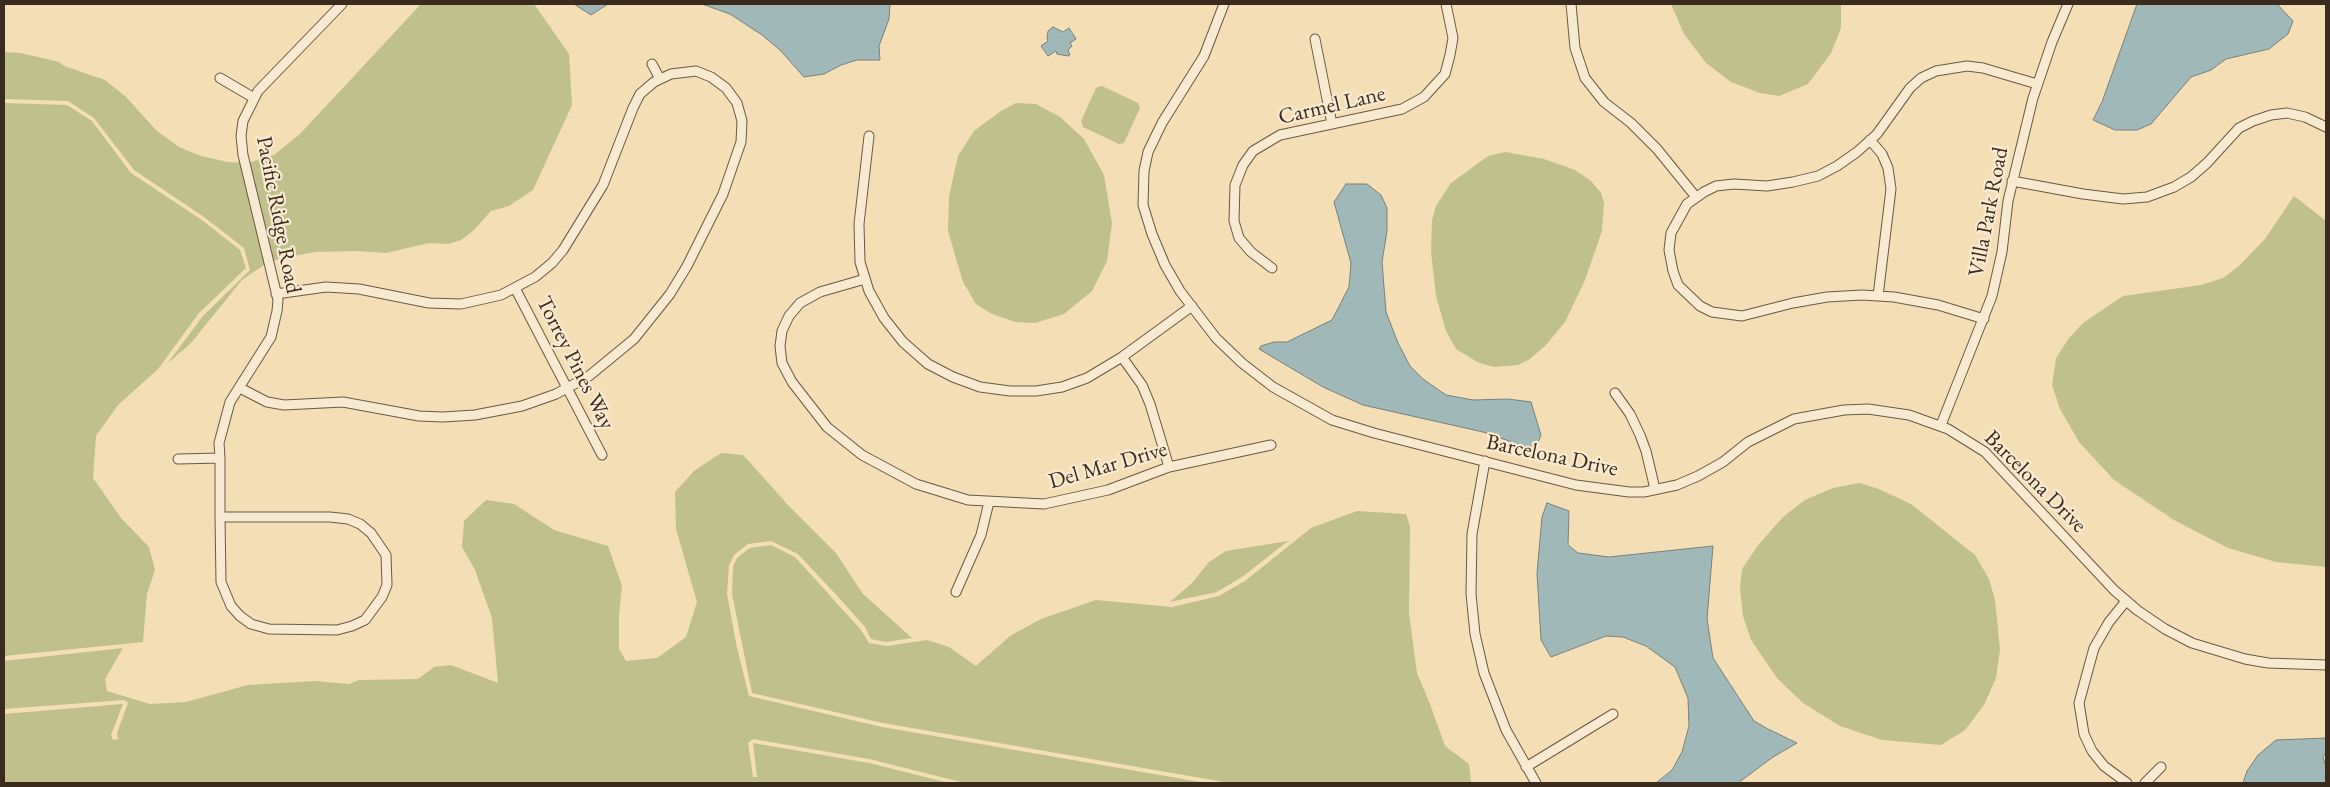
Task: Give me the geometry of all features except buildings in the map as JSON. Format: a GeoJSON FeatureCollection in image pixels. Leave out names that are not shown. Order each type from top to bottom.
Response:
{"type":"FeatureCollection","features":[{"type":"Feature","properties":{"kind":"street"},"geometry":{"type":"LineString","coordinates":[[327,4],[335,11]]}},
{"type":"Feature","properties":{"kind":"street","name":"Pacific Ridge Road"},"geometry":{"type":"LineString","coordinates":[[220,517],[330,517],[348,519],[360,524],[371,533],[386,555],[386,585],[382,597],[365,620],[337,630],[269,629],[251,624],[231,606],[221,582],[220,517],[220,458],[219,443],[230,402],[271,337],[277,311],[276,294],[243,155],[241,136],[243,121],[258,91],[342,4]]}},
{"type":"Feature","properties":{"kind":"street","name":"Barcelona Drive"},"geometry":{"type":"LineString","coordinates":[[1224,4],[1204,56],[1162,123],[1148,152],[1144,171],[1143,206],[1165,265],[1216,338],[1273,387],[1303,405],[1332,420],[1374,433],[1576,484],[1604,489],[1644,492],[1677,485],[1698,476],[1723,462],[1748,442],[1794,419],[1844,410],[1868,409],[1909,414],[1941,425],[1985,452],[2126,601],[2164,629],[2192,643],[2216,651],[2268,663],[2326,665]]}},
{"type":"Feature","properties":{"kind":"street","name":"Carmel Lane"},"geometry":{"type":"LineString","coordinates":[[1272,268],[1250,252],[1239,238],[1234,221],[1235,185],[1243,165],[1253,152],[1280,135],[1402,109],[1424,97],[1445,74],[1453,38],[1446,4]]}},
{"type":"Feature","properties":{"kind":"street"},"geometry":{"type":"LineString","coordinates":[[1571,4],[1575,48],[1585,78],[1604,102],[1631,123],[1657,149],[1696,197]]}},
{"type":"Feature","properties":{"kind":"street","name":"Villa Park Road"},"geometry":{"type":"LineString","coordinates":[[1941,425],[1992,296],[2002,252],[2012,182],[2037,84],[2068,4]]}},
{"type":"Feature","properties":{"kind":"street"},"geometry":{"type":"LineString","coordinates":[[1315,39],[1332,124]]}},
{"type":"Feature","properties":{"kind":"street"},"geometry":{"type":"LineString","coordinates":[[652,64],[660,79]]}},
{"type":"Feature","properties":{"kind":"street"},"geometry":{"type":"LineString","coordinates":[[1984,319],[1938,305],[1878,296],[1828,297],[1793,303],[1742,316],[1712,312],[1700,306],[1678,285],[1669,250],[1671,233],[1687,204],[1716,186],[1734,184],[1767,186],[1818,176],[1857,152],[1888,120],[1910,88],[1921,78],[1936,71],[1967,66],[1982,68],[2037,84]]}},
{"type":"Feature","properties":{"kind":"street"},"geometry":{"type":"LineString","coordinates":[[240,388],[267,402],[284,405],[343,402],[419,416],[475,415],[522,406],[567,388],[589,376],[634,339],[670,294],[687,266],[723,194],[741,142],[742,121],[737,104],[726,88],[711,77],[696,71],[671,74],[660,79],[640,94],[603,185],[563,250],[541,273],[515,288],[479,302],[461,304],[429,304],[359,289],[326,287],[276,294]]}},
{"type":"Feature","properties":{"kind":"street"},"geometry":{"type":"LineString","coordinates":[[220,78],[254,98]]}},
{"type":"Feature","properties":{"kind":"street"},"geometry":{"type":"LineString","coordinates":[[2012,182],[2103,197],[2123,199],[2147,197],[2174,187],[2191,177],[2207,163],[2239,128],[2253,121],[2271,115],[2287,114],[2305,118],[2326,127]]}},
{"type":"Feature","properties":{"kind":"street"},"geometry":{"type":"LineString","coordinates":[[869,136],[859,224],[860,262],[869,291],[884,318],[903,342],[928,364],[953,377],[980,387],[1010,391],[1036,391],[1062,387],[1087,378],[1122,357],[1192,306]]}},
{"type":"Feature","properties":{"kind":"street"},"geometry":{"type":"LineString","coordinates":[[1870,140],[1882,154],[1888,168],[1891,189],[1878,296]]}},
{"type":"Feature","properties":{"kind":"street","name":"Del Mar Drive"},"geometry":{"type":"LineString","coordinates":[[865,278],[820,292],[800,303],[789,316],[782,331],[780,346],[782,363],[792,382],[827,426],[862,455],[916,484],[968,500],[1044,504],[1108,490],[1169,466],[1272,445]]}},
{"type":"Feature","properties":{"kind":"street","name":"Torrey Pines Way"},"geometry":{"type":"LineString","coordinates":[[515,288],[602,455]]}},
{"type":"Feature","properties":{"kind":"street"},"geometry":{"type":"LineString","coordinates":[[1122,357],[1142,385],[1150,404],[1169,466]]}},
{"type":"Feature","properties":{"kind":"street"},"geometry":{"type":"LineString","coordinates":[[1615,393],[1630,414],[1640,435],[1655,489]]}},
{"type":"Feature","properties":{"kind":"street"},"geometry":{"type":"LineString","coordinates":[[178,459],[220,458]]}},
{"type":"Feature","properties":{"kind":"street"},"geometry":{"type":"LineString","coordinates":[[1485,461],[1471,542],[1470,594],[1475,634],[1484,673],[1496,706],[1506,730],[1536,783]]}},
{"type":"Feature","properties":{"kind":"street"},"geometry":{"type":"LineString","coordinates":[[956,592],[975,551],[990,502]]}},
{"type":"Feature","properties":{"kind":"street"},"geometry":{"type":"LineString","coordinates":[[2126,601],[2098,639],[2090,659],[2080,703],[2084,734],[2092,751],[2104,766],[2127,783]]}},
{"type":"Feature","properties":{"kind":"street"},"geometry":{"type":"LineString","coordinates":[[1526,767],[1614,714]]}},
{"type":"Feature","properties":{"kind":"street"},"geometry":{"type":"LineString","coordinates":[[2145,783],[2162,767]]}},
{"type":"Feature","properties":{"kind":"green space"},"geometry":{"type":"Polygon","coordinates":[[[421,4],[534,4],[569,54],[572,105],[533,190],[509,206],[491,211],[474,230],[461,240],[448,244],[429,243],[386,253],[356,251],[316,252],[281,258],[264,265],[242,280],[191,343],[167,364],[203,316],[250,270],[244,248],[204,217],[134,170],[94,118],[68,101],[4,99],[4,52],[21,53],[59,62],[64,66],[105,80],[125,96],[157,131],[179,147],[201,156],[228,162],[248,163],[274,155],[300,134],[421,4]]]}},
{"type":"Feature","properties":{"kind":"green space"},"geometry":{"type":"Polygon","coordinates":[[[1671,4],[1841,4],[1841,28],[1831,53],[1808,84],[1779,96],[1760,93],[1731,82],[1706,63],[1684,34],[1671,4]]]}},
{"type":"Feature","properties":{"kind":"green space"},"geometry":{"type":"Polygon","coordinates":[[[1102,86],[1138,103],[1140,108],[1124,143],[1119,144],[1083,127],[1081,121],[1096,88],[1102,86]]]}},
{"type":"Feature","properties":{"kind":"green space"},"geometry":{"type":"Polygon","coordinates":[[[4,103],[67,105],[92,121],[131,173],[202,220],[240,250],[246,268],[199,313],[158,369],[118,405],[96,436],[93,478],[121,518],[149,547],[155,570],[147,594],[143,642],[4,656],[4,103]]]}},
{"type":"Feature","properties":{"kind":"green space"},"geometry":{"type":"Polygon","coordinates":[[[1016,103],[1036,104],[1060,117],[1084,139],[1104,175],[1112,223],[1107,261],[1092,291],[1064,314],[1035,323],[1015,322],[992,314],[976,304],[963,282],[948,231],[949,196],[958,156],[974,131],[1001,111],[1016,103]]]}},
{"type":"Feature","properties":{"kind":"green space"},"geometry":{"type":"Polygon","coordinates":[[[1506,152],[1544,159],[1575,170],[1591,181],[1601,193],[1604,203],[1602,231],[1585,280],[1565,322],[1545,346],[1530,359],[1518,365],[1494,367],[1479,363],[1456,349],[1446,331],[1436,296],[1431,252],[1432,220],[1436,206],[1451,183],[1488,156],[1506,152]]]}},
{"type":"Feature","properties":{"kind":"green space"},"geometry":{"type":"Polygon","coordinates":[[[2294,196],[2326,221],[2326,567],[2276,562],[2228,548],[2174,520],[2114,480],[2079,442],[2060,409],[2052,385],[2056,358],[2069,338],[2083,323],[2123,296],[2201,285],[2223,278],[2239,266],[2265,239],[2294,196]]]}},
{"type":"Feature","properties":{"kind":"green space"},"geometry":{"type":"Polygon","coordinates":[[[721,453],[743,455],[789,506],[836,553],[863,594],[912,638],[886,642],[871,639],[865,627],[798,554],[771,541],[748,544],[734,555],[729,565],[727,594],[737,648],[749,696],[882,727],[1206,783],[965,783],[869,759],[753,739],[748,743],[753,777],[757,777],[753,743],[869,763],[949,783],[4,783],[4,714],[123,704],[111,735],[113,740],[118,739],[117,733],[128,703],[124,700],[4,709],[4,661],[123,648],[105,679],[107,691],[150,704],[186,702],[248,685],[314,681],[349,684],[359,680],[418,679],[434,667],[451,665],[498,683],[492,618],[475,570],[462,547],[464,521],[486,500],[514,504],[554,530],[608,546],[622,586],[619,615],[619,649],[626,661],[657,658],[686,637],[697,602],[676,529],[675,492],[694,471],[721,453]]]}},
{"type":"Feature","properties":{"kind":"green space"},"geometry":{"type":"Polygon","coordinates":[[[1859,483],[1879,489],[1911,504],[1975,555],[1989,579],[1995,600],[2000,650],[1996,678],[1984,705],[1965,730],[1941,745],[1882,740],[1840,726],[1803,703],[1777,678],[1751,640],[1743,616],[1740,588],[1742,569],[1759,544],[1783,517],[1805,500],[1833,488],[1859,483]]]}},
{"type":"Feature","properties":{"kind":"green space"},"geometry":{"type":"Polygon","coordinates":[[[1357,511],[1406,514],[1410,527],[1409,613],[1417,673],[1445,746],[1469,764],[1471,783],[1230,783],[883,723],[752,693],[732,594],[733,567],[737,558],[750,548],[771,545],[795,557],[861,630],[869,643],[887,646],[927,640],[949,647],[976,666],[1010,636],[1041,619],[1096,600],[1172,607],[1219,596],[1245,581],[1311,528],[1357,511]]]}},
{"type":"Feature","properties":{"kind":"green space"},"geometry":{"type":"Polygon","coordinates":[[[1288,541],[1242,577],[1217,592],[1170,602],[1192,583],[1209,562],[1226,551],[1288,541]]]}},
{"type":"Feature","properties":{"kind":"water"},"geometry":{"type":"Polygon","coordinates":[[[574,4],[608,4],[591,15],[574,4]]]}},
{"type":"Feature","properties":{"kind":"water"},"geometry":{"type":"Polygon","coordinates":[[[702,4],[890,4],[889,19],[879,46],[880,60],[857,60],[841,65],[824,74],[804,77],[780,50],[762,35],[730,14],[702,4]]]}},
{"type":"Feature","properties":{"kind":"water"},"geometry":{"type":"Polygon","coordinates":[[[2137,4],[2277,4],[2293,21],[2288,34],[2269,49],[2226,59],[2211,70],[2191,77],[2151,124],[2137,130],[2115,130],[2093,120],[2102,102],[2137,4]]]}},
{"type":"Feature","properties":{"kind":"water"},"geometry":{"type":"Polygon","coordinates":[[[1053,27],[1063,32],[1069,28],[1076,39],[1070,43],[1072,46],[1068,50],[1070,55],[1057,54],[1056,51],[1048,56],[1041,46],[1048,41],[1048,31],[1053,27]]]}},
{"type":"Feature","properties":{"kind":"water"},"geometry":{"type":"Polygon","coordinates":[[[1346,184],[1367,184],[1381,195],[1387,208],[1387,231],[1382,262],[1386,312],[1398,343],[1410,366],[1423,379],[1446,395],[1473,400],[1508,399],[1531,402],[1541,435],[1535,450],[1483,432],[1363,405],[1323,387],[1259,349],[1261,346],[1274,342],[1287,342],[1332,320],[1349,287],[1351,263],[1334,202],[1346,184]]]}},
{"type":"Feature","properties":{"kind":"water"},"geometry":{"type":"Polygon","coordinates":[[[1547,503],[1569,511],[1568,545],[1578,553],[1609,557],[1713,546],[1707,619],[1713,658],[1754,721],[1797,743],[1773,757],[1738,783],[1656,783],[1672,770],[1682,752],[1689,726],[1688,698],[1675,667],[1646,646],[1623,637],[1606,636],[1551,657],[1541,640],[1537,573],[1542,517],[1547,503]]]}},
{"type":"Feature","properties":{"kind":"water"},"geometry":{"type":"Polygon","coordinates":[[[2326,738],[2326,752],[2323,757],[2326,767],[2326,783],[2243,783],[2247,771],[2258,755],[2276,740],[2326,738]]]}}]}
